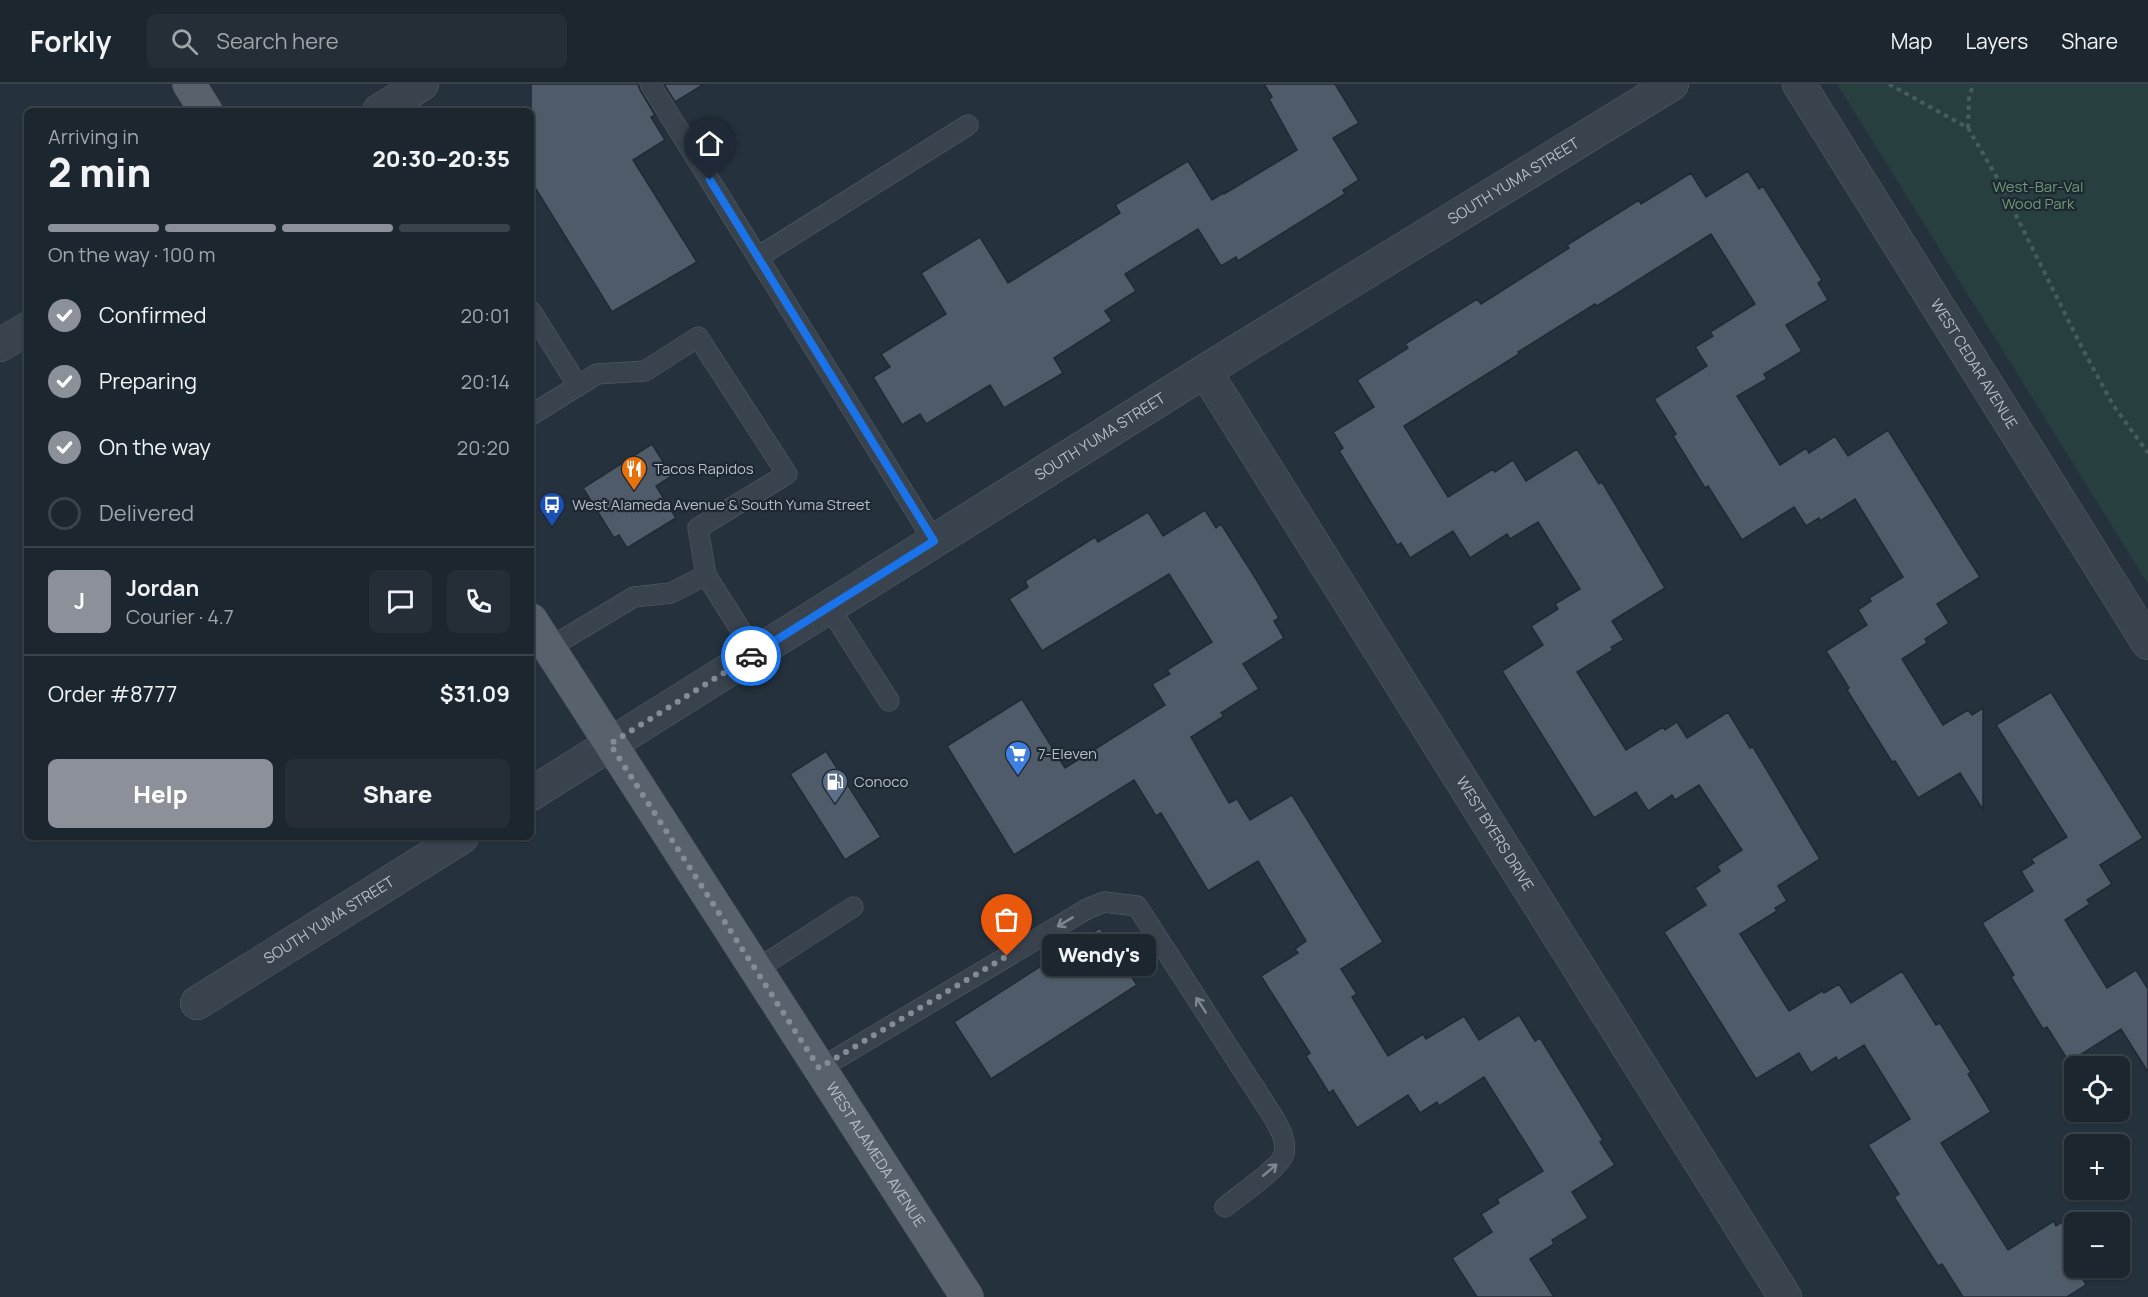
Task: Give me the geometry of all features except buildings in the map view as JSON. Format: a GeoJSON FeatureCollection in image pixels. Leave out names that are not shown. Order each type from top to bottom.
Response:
{"type":"FeatureCollection","features":[{"type":"Feature","properties":{"kind":"main road"},"geometry":{"type":"LineString","coordinates":[[189,84],[205,108]]}},
{"type":"Feature","properties":{"kind":"main road","name":"WEST ALAMEDA AVENUE"},"geometry":{"type":"LineString","coordinates":[[534,625],[967,1297]]}},
{"type":"Feature","properties":{"kind":"street","name":"SOUTH YUMA STREET"},"geometry":{"type":"LineString","coordinates":[[534,792],[1205,371],[1672,84]]}},
{"type":"Feature","properties":{"kind":"street","name":"WEST CEDAR AVENUE"},"geometry":{"type":"LineString","coordinates":[[1799,84],[2148,643]]}},
{"type":"Feature","properties":{"kind":"street"},"geometry":{"type":"LineString","coordinates":[[0,345],[24,331]]}},
{"type":"Feature","properties":{"kind":"street","name":"WEST BYERS DRIVE"},"geometry":{"type":"LineString","coordinates":[[1205,371],[1785,1297]]}},
{"type":"Feature","properties":{"kind":"street","name":"SOUTH YUMA STREET"},"geometry":{"type":"LineString","coordinates":[[197,1003],[457,840]]}},
{"type":"Feature","properties":{"kind":"lane"},"geometry":{"type":"LineString","coordinates":[[650,84],[934,541]]}},
{"type":"Feature","properties":{"kind":"lane"},"geometry":{"type":"LineString","coordinates":[[758,257],[968,125]]}},
{"type":"Feature","properties":{"kind":"lane"},"geometry":{"type":"LineString","coordinates":[[534,316],[578,386]]}},
{"type":"Feature","properties":{"kind":"lane"},"geometry":{"type":"LineString","coordinates":[[534,413],[597,374],[645,370],[698,337],[787,474],[698,528],[706,575],[755,653]]}},
{"type":"Feature","properties":{"kind":"lane"},"geometry":{"type":"LineString","coordinates":[[549,648],[634,597],[671,593],[706,575]]}},
{"type":"Feature","properties":{"kind":"lane"},"geometry":{"type":"LineString","coordinates":[[829,607],[889,701]]}},
{"type":"Feature","properties":{"kind":"lane"},"geometry":{"type":"LineString","coordinates":[[819,1068],[1087,909],[1104,902],[1137,906],[1274,1118],[1284,1138],[1284,1154],[1277,1165],[1225,1207]]}},
{"type":"Feature","properties":{"kind":"lane"},"geometry":{"type":"LineString","coordinates":[[756,970],[853,907]]}},
{"type":"Feature","properties":{"kind":"path"},"geometry":{"type":"LineString","coordinates":[[1889,84],[1968,128],[1999,181],[2113,405],[2148,453]]}},
{"type":"Feature","properties":{"kind":"path"},"geometry":{"type":"LineString","coordinates":[[1968,128],[1969,99],[1973,84]]}},
{"type":"Feature","properties":{"kind":"green space","name":"West-Bar-Val Wood Park"},"geometry":{"type":"Polygon","coordinates":[[[1837,84],[2148,84],[2148,584],[1837,84]]]}},
{"type":"Feature","properties":{"kind":"way so far"},"geometry":{"type":"LineString","coordinates":[[751,656],[610,744],[819,1068],[1007,956]]}},
{"type":"Feature","properties":{"kind":"place","name":"Tacos Rapidos"},"geometry":{"type":"Point","coordinates":[634,492]}},
{"type":"Feature","properties":{"kind":"place","name":"West Alameda Avenue & South Yuma Street"},"geometry":{"type":"Point","coordinates":[552,528]}},
{"type":"Feature","properties":{"kind":"place","name":"7-Eleven"},"geometry":{"type":"Point","coordinates":[1018,777]}},
{"type":"Feature","properties":{"kind":"place","name":"Conoco"},"geometry":{"type":"Point","coordinates":[835,805]}},
{"type":"Feature","properties":{"kind":"place","name":"Wendy's"},"geometry":{"type":"Point","coordinates":[1007,956]}},
{"type":"Feature","properties":{"kind":"route"},"geometry":{"type":"LineString","coordinates":[[710,180],[934,541],[751,656]]}}]}
